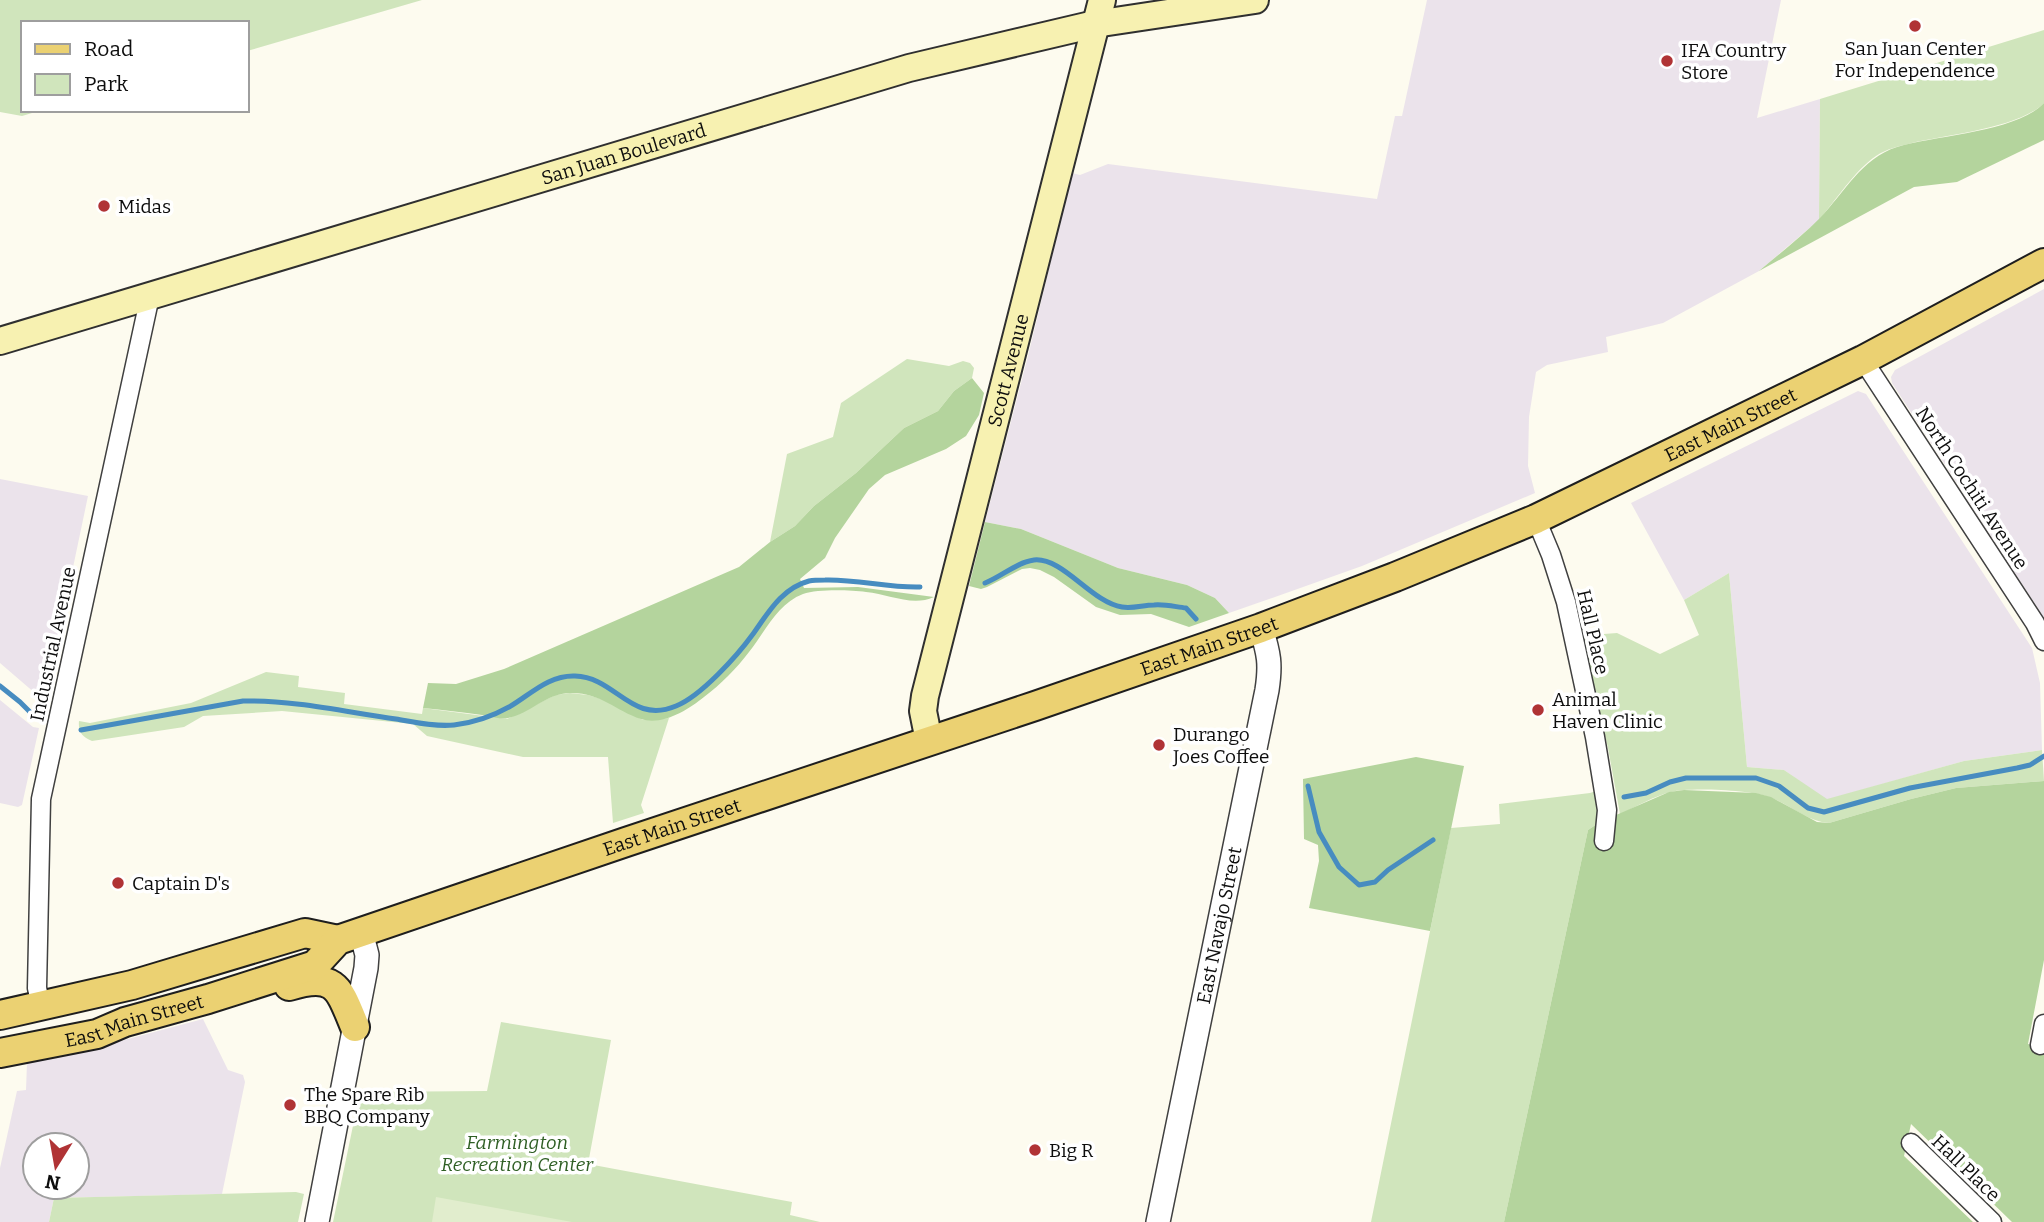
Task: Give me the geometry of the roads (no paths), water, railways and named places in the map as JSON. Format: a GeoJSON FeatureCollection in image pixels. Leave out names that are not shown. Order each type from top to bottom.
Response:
{"type":"FeatureCollection","features":[{"type":"Feature","properties":{"kind":"main road","name":"San Juan Boulevard"},"geometry":{"type":"LineString","coordinates":[[0,341],[1098,12],[1255,0]]}},
{"type":"Feature","properties":{"kind":"main road","name":"Scott Avenue"},"geometry":{"type":"LineString","coordinates":[[929,741],[923,710],[925,696],[1098,12]]}},
{"type":"Feature","properties":{"kind":"main road","name":"East Main Street"},"geometry":{"type":"LineString","coordinates":[[0,1053],[97,1034],[125,1022],[315,965],[349,936],[1261,628],[1395,577],[1536,519],[1863,360],[2044,263]]}},
{"type":"Feature","properties":{"kind":"main road","name":"East Main Street"},"geometry":{"type":"LineString","coordinates":[[0,1015],[132,985],[305,933],[349,936]]}},
{"type":"Feature","properties":{"kind":"main road"},"geometry":{"type":"LineString","coordinates":[[97,1034],[131,1033],[314,980],[336,988],[355,1027]]}},
{"type":"Feature","properties":{"kind":"main road"},"geometry":{"type":"LineString","coordinates":[[41,1006],[51,1043]]}},
{"type":"Feature","properties":{"kind":"street","name":"Industrial Avenue"},"geometry":{"type":"LineString","coordinates":[[41,1006],[37,988],[41,799],[149,296]]}},
{"type":"Feature","properties":{"kind":"street","name":"North Cochiti Avenue"},"geometry":{"type":"LineString","coordinates":[[1863,360],[2035,623],[2044,641]]}},
{"type":"Feature","properties":{"kind":"street","name":"Hall Place"},"geometry":{"type":"LineString","coordinates":[[1536,519],[1566,602],[1595,737],[1607,810],[1604,841]]}},
{"type":"Feature","properties":{"kind":"street","name":"East Navajo Street"},"geometry":{"type":"LineString","coordinates":[[1158,1222],[1267,690],[1269,654],[1261,628]]}},
{"type":"Feature","properties":{"kind":"street"},"geometry":{"type":"LineString","coordinates":[[317,1222],[367,955],[349,936]]}},
{"type":"Feature","properties":{"kind":"street"},"geometry":{"type":"LineString","coordinates":[[2040,1045],[2044,1024]]}},
{"type":"Feature","properties":{"kind":"street","name":"Hall Place"},"geometry":{"type":"LineString","coordinates":[[1911,1143],[1992,1222]]}},
{"type":"Feature","properties":{"kind":"waterway"},"geometry":{"type":"LineString","coordinates":[[985,583],[1021,564],[1034,560],[1045,561],[1056,565],[1111,603],[1122,607],[1158,605],[1186,608],[1196,619]]}},
{"type":"Feature","properties":{"kind":"waterway"},"geometry":{"type":"LineString","coordinates":[[81,730],[243,701],[301,704],[425,724],[454,725],[489,716],[509,707],[548,682],[575,676],[602,684],[635,705],[660,710],[686,701],[707,685],[738,653],[776,602],[799,584],[813,580],[837,580],[920,587]]}},
{"type":"Feature","properties":{"kind":"waterway"},"geometry":{"type":"LineString","coordinates":[[0,686],[33,715]]}},
{"type":"Feature","properties":{"kind":"waterway"},"geometry":{"type":"LineString","coordinates":[[1624,797],[1646,793],[1686,778],[1756,778],[1779,786],[1808,808],[1824,812],[1910,788],[2030,765],[2044,756]]}},
{"type":"Feature","properties":{"kind":"waterway"},"geometry":{"type":"LineString","coordinates":[[1308,786],[1319,832],[1339,867],[1359,885],[1375,882],[1433,840]]}},
{"type":"Feature","properties":{"kind":"place","name":"San Juan Center For Independence"},"geometry":{"type":"Point","coordinates":[1915,26]}},
{"type":"Feature","properties":{"kind":"place","name":"IFA Country Store"},"geometry":{"type":"Point","coordinates":[1667,61]}},
{"type":"Feature","properties":{"kind":"place","name":"Midas"},"geometry":{"type":"Point","coordinates":[104,206]}},
{"type":"Feature","properties":{"kind":"place","name":"Animal Haven Clinic"},"geometry":{"type":"Point","coordinates":[1538,710]}},
{"type":"Feature","properties":{"kind":"place","name":"Durango Joes Coffee"},"geometry":{"type":"Point","coordinates":[1159,745]}},
{"type":"Feature","properties":{"kind":"place","name":"Captain D's"},"geometry":{"type":"Point","coordinates":[118,883]}},
{"type":"Feature","properties":{"kind":"place","name":"The Spare Rib BBQ Company"},"geometry":{"type":"Point","coordinates":[290,1105]}},
{"type":"Feature","properties":{"kind":"place","name":"Big R"},"geometry":{"type":"Point","coordinates":[1035,1150]}},
{"type":"Feature","properties":{"kind":"park label","name":"Farmington Recreation Center"},"geometry":{"type":"Point","coordinates":[517,1153]}}]}
